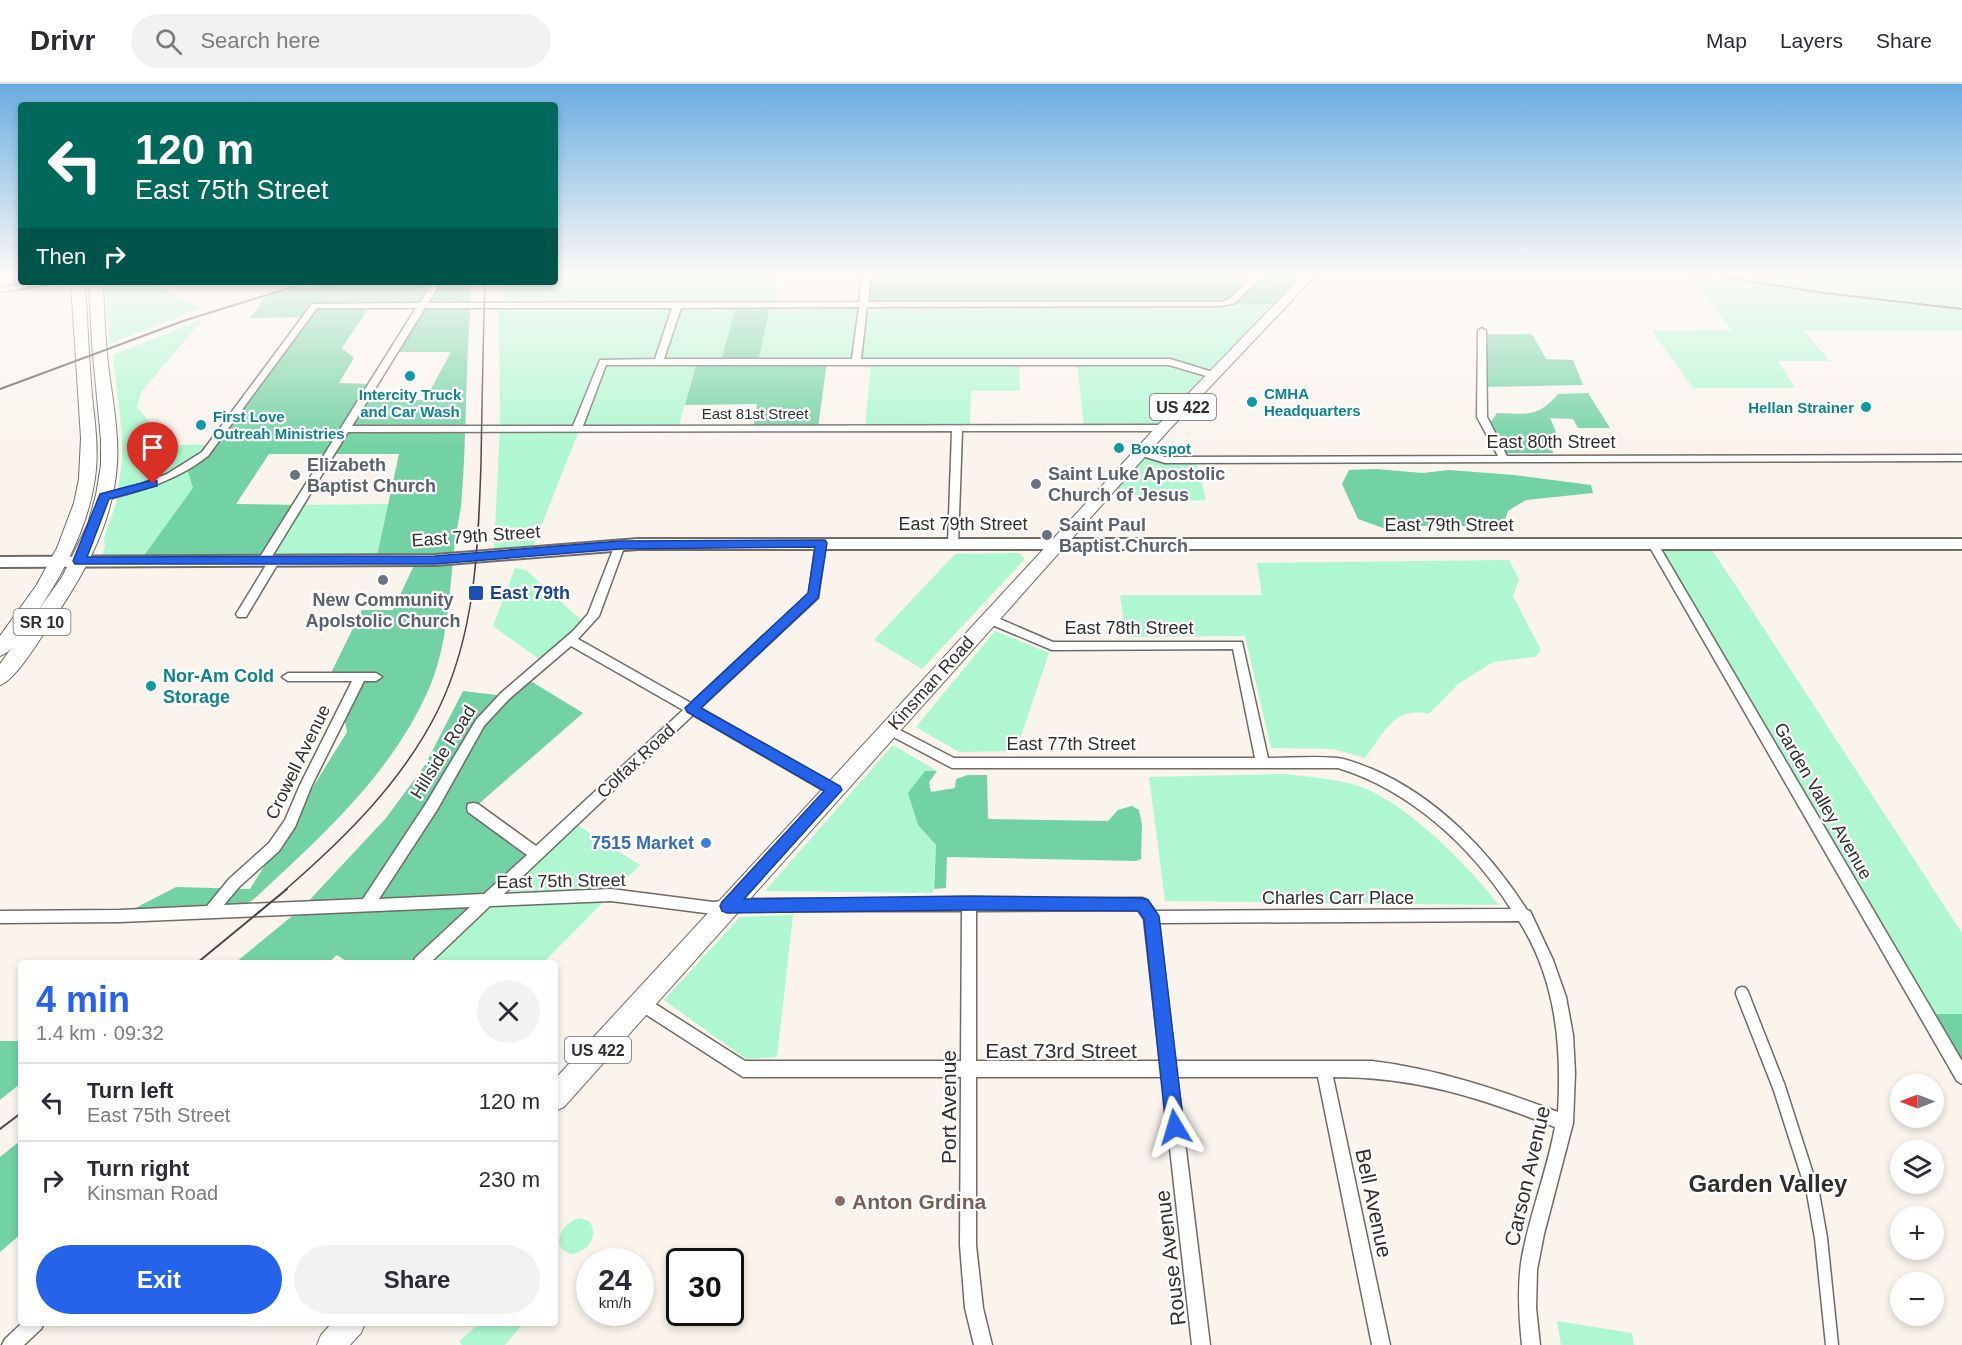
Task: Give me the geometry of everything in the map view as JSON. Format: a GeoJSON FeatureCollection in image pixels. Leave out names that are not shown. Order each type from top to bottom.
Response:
{"type":"FeatureCollection","features":[{"type":"Feature","properties":{"kind":"main road","name":"SR 10"},"geometry":{"type":"LineString","coordinates":[[0,649],[34,603],[59,562],[81,505],[88,460],[81,332]]}},
{"type":"Feature","properties":{"kind":"main road","name":"SR 10"},"geometry":{"type":"LineString","coordinates":[[0,678],[55,604],[92,533],[104,497],[109,465],[109,439],[100,332]]}},
{"type":"Feature","properties":{"kind":"main road","name":"Kinsman Road"},"geometry":{"type":"LineString","coordinates":[[558,1095],[888,729],[1058,546],[1163,428],[1255,332]]}},
{"type":"Feature","properties":{"kind":"main road","name":"East 79th Street"},"geometry":{"type":"LineString","coordinates":[[0,562],[444,560],[620,545],[821,543],[1058,546],[1962,544]]}},
{"type":"Feature","properties":{"kind":"main road"},"geometry":{"type":"LineString","coordinates":[[331,1345],[348,1326]]}},
{"type":"Feature","properties":{"kind":"street"},"geometry":{"type":"LineString","coordinates":[[104,497],[160,481],[187,468],[205,454],[296,332]]}},
{"type":"Feature","properties":{"kind":"street"},"geometry":{"type":"LineString","coordinates":[[242,614],[269,560],[406,332]]}},
{"type":"Feature","properties":{"kind":"street"},"geometry":{"type":"LineString","coordinates":[[659,362],[669,332]]}},
{"type":"Feature","properties":{"kind":"street"},"geometry":{"type":"LineString","coordinates":[[856,362],[860,332]]}},
{"type":"Feature","properties":{"kind":"street"},"geometry":{"type":"LineString","coordinates":[[1482,332],[1482,417],[1504,459]]}},
{"type":"Feature","properties":{"kind":"street"},"geometry":{"type":"LineString","coordinates":[[577,428],[603,362],[1170,362],[1213,375]]}},
{"type":"Feature","properties":{"kind":"street"},"geometry":{"type":"LineString","coordinates":[[953,543],[957,427]]}},
{"type":"Feature","properties":{"kind":"street","name":"East 81st Street"},"geometry":{"type":"LineString","coordinates":[[346,429],[1163,428]]}},
{"type":"Feature","properties":{"kind":"street","name":"East 80th Street"},"geometry":{"type":"LineString","coordinates":[[1142,453],[1165,460],[1962,458]]}},
{"type":"Feature","properties":{"kind":"street","name":"Colfax Road"},"geometry":{"type":"LineString","coordinates":[[423,960],[814,595],[821,543]]}},
{"type":"Feature","properties":{"kind":"street","name":"Garden Valley Avenue"},"geometry":{"type":"LineString","coordinates":[[1653,544],[1962,1076]]}},
{"type":"Feature","properties":{"kind":"street","name":"Hillside Road"},"geometry":{"type":"LineString","coordinates":[[368,904],[432,806],[480,723],[524,678],[570,640],[597,609],[620,545]]}},
{"type":"Feature","properties":{"kind":"street","name":"East 78th Street"},"geometry":{"type":"LineString","coordinates":[[989,620],[1052,646],[1238,645],[1262,761]]}},
{"type":"Feature","properties":{"kind":"street"},"geometry":{"type":"LineString","coordinates":[[570,640],[834,790]]}},
{"type":"Feature","properties":{"kind":"street"},"geometry":{"type":"LineString","coordinates":[[288,676],[376,676]]}},
{"type":"Feature","properties":{"kind":"street","name":"Crowell Avenue"},"geometry":{"type":"LineString","coordinates":[[211,911],[234,884],[274,848],[290,823],[360,676]]}},
{"type":"Feature","properties":{"kind":"street","name":"East 77th Street"},"geometry":{"type":"LineString","coordinates":[[888,729],[952,762],[1262,761]]}},
{"type":"Feature","properties":{"kind":"street","name":"Carson Avenue"},"geometry":{"type":"LineString","coordinates":[[1262,761],[1338,763],[1366,771],[1394,785],[1436,814],[1473,850],[1525,915],[1547,961],[1559,992],[1568,1062],[1565,1123],[1533,1247],[1528,1296],[1531,1345]]}},
{"type":"Feature","properties":{"kind":"street"},"geometry":{"type":"LineString","coordinates":[[473,808],[536,854]]}},
{"type":"Feature","properties":{"kind":"street","name":"East 75th Street"},"geometry":{"type":"LineString","coordinates":[[0,917],[120,916],[611,895],[713,908],[969,903],[1135,903],[1146,907],[1151,916]]}},
{"type":"Feature","properties":{"kind":"street","name":"Port Avenue"},"geometry":{"type":"LineString","coordinates":[[969,903],[969,1256],[970,1287],[983,1345]]}},
{"type":"Feature","properties":{"kind":"street","name":"Charles Carr Place"},"geometry":{"type":"LineString","coordinates":[[1151,916],[1525,915]]}},
{"type":"Feature","properties":{"kind":"street","name":"Rouse Avenue"},"geometry":{"type":"LineString","coordinates":[[1151,916],[1201,1345]]}},
{"type":"Feature","properties":{"kind":"street"},"geometry":{"type":"LineString","coordinates":[[1742,993],[1779,1087],[1813,1193],[1832,1345]]}},
{"type":"Feature","properties":{"kind":"street","name":"East 73rd Street"},"geometry":{"type":"LineString","coordinates":[[641,1003],[743,1069],[969,1071],[1372,1069],[1433,1077],[1489,1093],[1565,1123]]}},
{"type":"Feature","properties":{"kind":"street","name":"Bell Avenue"},"geometry":{"type":"LineString","coordinates":[[1324,1069],[1381,1345]]}},
{"type":"Feature","properties":{"kind":"street"},"geometry":{"type":"LineString","coordinates":[[11,1345],[32,1326]]}},
{"type":"Feature","properties":{"kind":"green space"},"geometry":{"type":"Polygon","coordinates":[[[108,332],[140,332],[109,344],[108,332]]]}},
{"type":"Feature","properties":{"kind":"green space"},"geometry":{"type":"Polygon","coordinates":[[[171,332],[192,332],[141,392],[137,407],[168,445],[213,445],[194,488],[140,561],[99,561],[105,548],[104,538],[116,504],[122,462],[122,435],[113,355],[171,332]]]}},
{"type":"Feature","properties":{"kind":"green space"},"geometry":{"type":"Polygon","coordinates":[[[296,332],[353,332],[342,348],[354,358],[339,383],[374,384],[365,399],[425,400],[451,352],[394,352],[406,332],[469,332],[461,506],[447,618],[437,667],[416,716],[377,774],[354,801],[254,899],[237,910],[120,916],[176,887],[250,889],[347,732],[343,710],[360,677],[329,677],[362,610],[393,610],[416,561],[376,560],[399,454],[269,454],[236,504],[299,505],[264,560],[140,561],[193,488],[187,468],[201,458],[296,332]]]}},
{"type":"Feature","properties":{"kind":"green space"},"geometry":{"type":"Polygon","coordinates":[[[499,332],[1256,332],[1163,428],[1084,427],[1077,363],[1019,363],[1020,391],[971,391],[970,427],[865,427],[871,362],[697,363],[678,428],[580,428],[531,552],[491,555],[494,547],[500,428],[499,332]]]}},
{"type":"Feature","properties":{"kind":"green space"},"geometry":{"type":"Polygon","coordinates":[[[729,332],[764,332],[758,362],[827,362],[818,427],[753,428],[757,404],[685,405],[697,362],[721,362],[729,332]]]}},
{"type":"Feature","properties":{"kind":"green space"},"geometry":{"type":"Polygon","coordinates":[[[1653,332],[1805,332],[1830,361],[1778,361],[1795,388],[1693,388],[1653,332]]]}},
{"type":"Feature","properties":{"kind":"green space"},"geometry":{"type":"Polygon","coordinates":[[[1488,334],[1532,334],[1546,359],[1573,360],[1583,385],[1485,387],[1488,334]]]}},
{"type":"Feature","properties":{"kind":"green space"},"geometry":{"type":"Polygon","coordinates":[[[1588,393],[1610,428],[1578,428],[1573,419],[1550,418],[1559,439],[1551,439],[1553,453],[1501,453],[1487,427],[1497,413],[1531,413],[1544,407],[1558,394],[1588,393]]]}},
{"type":"Feature","properties":{"kind":"green space"},"geometry":{"type":"Polygon","coordinates":[[[1142,453],[1165,460],[1196,460],[1206,500],[1159,502],[1111,487],[1142,453]]]}},
{"type":"Feature","properties":{"kind":"green space"},"geometry":{"type":"Polygon","coordinates":[[[1376,469],[1423,473],[1449,470],[1514,475],[1591,485],[1593,493],[1526,500],[1508,511],[1502,528],[1442,525],[1383,528],[1358,519],[1342,484],[1349,470],[1376,469]]]}},
{"type":"Feature","properties":{"kind":"green space"},"geometry":{"type":"Polygon","coordinates":[[[388,504],[376,560],[264,560],[299,505],[388,504]]]}},
{"type":"Feature","properties":{"kind":"green space"},"geometry":{"type":"Polygon","coordinates":[[[1653,544],[1708,544],[1744,598],[1962,933],[1962,1014],[1926,1014],[1653,544]]]}},
{"type":"Feature","properties":{"kind":"green space"},"geometry":{"type":"Polygon","coordinates":[[[1019,553],[1025,559],[922,669],[874,640],[955,554],[1019,553]]]}},
{"type":"Feature","properties":{"kind":"green space"},"geometry":{"type":"Polygon","coordinates":[[[1509,560],[1519,579],[1513,596],[1541,650],[1535,657],[1493,662],[1458,684],[1429,714],[1407,714],[1398,718],[1365,758],[1333,749],[1271,748],[1245,636],[1126,637],[1120,595],[1262,595],[1257,563],[1509,560]]]}},
{"type":"Feature","properties":{"kind":"green space"},"geometry":{"type":"Polygon","coordinates":[[[515,568],[526,570],[584,623],[540,660],[493,626],[515,568]]]}},
{"type":"Feature","properties":{"kind":"green space"},"geometry":{"type":"Polygon","coordinates":[[[995,631],[1049,653],[1016,751],[959,752],[916,727],[995,631]]]}},
{"type":"Feature","properties":{"kind":"green space"},"geometry":{"type":"Polygon","coordinates":[[[524,677],[583,713],[474,808],[536,854],[423,960],[344,960],[337,955],[331,960],[239,960],[303,907],[386,818],[425,765],[463,691],[505,696],[524,677]]]}},
{"type":"Feature","properties":{"kind":"green space"},"geometry":{"type":"Polygon","coordinates":[[[893,745],[937,771],[925,771],[918,825],[936,845],[933,893],[765,891],[893,745]]]}},
{"type":"Feature","properties":{"kind":"green space"},"geometry":{"type":"Polygon","coordinates":[[[925,771],[937,771],[929,782],[931,792],[955,788],[956,779],[968,775],[987,775],[988,819],[1108,821],[1118,810],[1132,806],[1139,810],[1142,825],[1141,859],[1136,861],[947,857],[946,888],[934,889],[936,845],[918,825],[908,793],[925,771]]]}},
{"type":"Feature","properties":{"kind":"green space"},"geometry":{"type":"Polygon","coordinates":[[[1287,774],[1352,784],[1390,802],[1441,842],[1473,874],[1499,905],[1165,901],[1149,777],[1287,774]]]}},
{"type":"Feature","properties":{"kind":"green space"},"geometry":{"type":"Polygon","coordinates":[[[571,821],[640,865],[546,960],[423,960],[571,821]]]}},
{"type":"Feature","properties":{"kind":"green space"},"geometry":{"type":"Polygon","coordinates":[[[793,915],[777,1057],[746,1059],[664,1000],[740,917],[793,915]]]}},
{"type":"Feature","properties":{"kind":"green space"},"geometry":{"type":"Polygon","coordinates":[[[1926,1014],[1962,1014],[1962,1076],[1926,1014]]]}},
{"type":"Feature","properties":{"kind":"green space"},"geometry":{"type":"Polygon","coordinates":[[[0,1041],[18,1041],[18,1085],[0,1100],[0,1041]]]}},
{"type":"Feature","properties":{"kind":"green space"},"geometry":{"type":"Polygon","coordinates":[[[18,1142],[18,1237],[0,1252],[0,1157],[18,1142]]]}},
{"type":"Feature","properties":{"kind":"green space"},"geometry":{"type":"Polygon","coordinates":[[[579,1218],[589,1221],[593,1232],[587,1247],[576,1248],[576,1253],[571,1254],[564,1251],[559,1241],[563,1229],[579,1218]]]}},
{"type":"Feature","properties":{"kind":"green space"},"geometry":{"type":"Polygon","coordinates":[[[1557,1321],[1632,1333],[1634,1345],[1561,1345],[1557,1321]]]}},
{"type":"Feature","properties":{"kind":"green space"},"geometry":{"type":"Polygon","coordinates":[[[476,1326],[521,1326],[505,1345],[462,1345],[459,1341],[476,1326]]]}},
{"type":"Feature","properties":{"kind":"tram line"},"geometry":{"type":"LineString","coordinates":[[285,890],[351,829],[391,784],[425,734],[451,679],[468,619],[476,557],[484,332]]}},
{"type":"Feature","properties":{"kind":"tram line"},"geometry":{"type":"LineString","coordinates":[[201,960],[287,889]]}},
{"type":"Feature","properties":{"kind":"tram line"},"geometry":{"type":"LineString","coordinates":[[0,1129],[18,1115]]}},
{"type":"Feature","properties":{"kind":"railway"},"geometry":{"type":"LineString","coordinates":[[0,389],[154,332]]}},
{"type":"Feature","properties":{"kind":"place","name":"Intercity Truck and Car Wash"},"geometry":{"type":"Point","coordinates":[410,376]}},
{"type":"Feature","properties":{"kind":"place","name":"CMHA Headquarters"},"geometry":{"type":"Point","coordinates":[1252,402]}},
{"type":"Feature","properties":{"kind":"place","name":"Hellan Strainer"},"geometry":{"type":"Point","coordinates":[1866,407]}},
{"type":"Feature","properties":{"kind":"place","name":"First Love Outreah Ministries"},"geometry":{"type":"Point","coordinates":[201,425]}},
{"type":"Feature","properties":{"kind":"place","name":"Boxspot"},"geometry":{"type":"Point","coordinates":[1119,448]}},
{"type":"Feature","properties":{"kind":"place","name":"Elizabeth Baptist Church"},"geometry":{"type":"Point","coordinates":[295,475]}},
{"type":"Feature","properties":{"kind":"place","name":"Saint Luke Apostolic Church of Jesus"},"geometry":{"type":"Point","coordinates":[1036,484]}},
{"type":"Feature","properties":{"kind":"place","name":"Saint Paul Baptist Church"},"geometry":{"type":"Point","coordinates":[1047,535]}},
{"type":"Feature","properties":{"kind":"place","name":"New Community Apolstolic Church"},"geometry":{"type":"Point","coordinates":[383,580]}},
{"type":"Feature","properties":{"kind":"place","name":"East 79th"},"geometry":{"type":"Point","coordinates":[476,593]}},
{"type":"Feature","properties":{"kind":"place","name":"Nor-Am Cold Storage"},"geometry":{"type":"Point","coordinates":[151,686]}},
{"type":"Feature","properties":{"kind":"place","name":"7515 Market"},"geometry":{"type":"Point","coordinates":[706,843]}},
{"type":"Feature","properties":{"kind":"place","name":"Anton Grdina"},"geometry":{"type":"Point","coordinates":[840,1201]}},
{"type":"Feature","properties":{"kind":"district","name":"Garden Valley"},"geometry":{"type":"Point","coordinates":[1768,1183]}},
{"type":"Feature","properties":{"kind":"route"},"geometry":{"type":"LineString","coordinates":[[153,484],[104,497],[92,533],[79,561],[435,560],[638,544],[821,543],[814,595],[691,708],[834,790],[727,906],[969,903],[1142,904],[1151,916],[1175,1127]]}}]}
